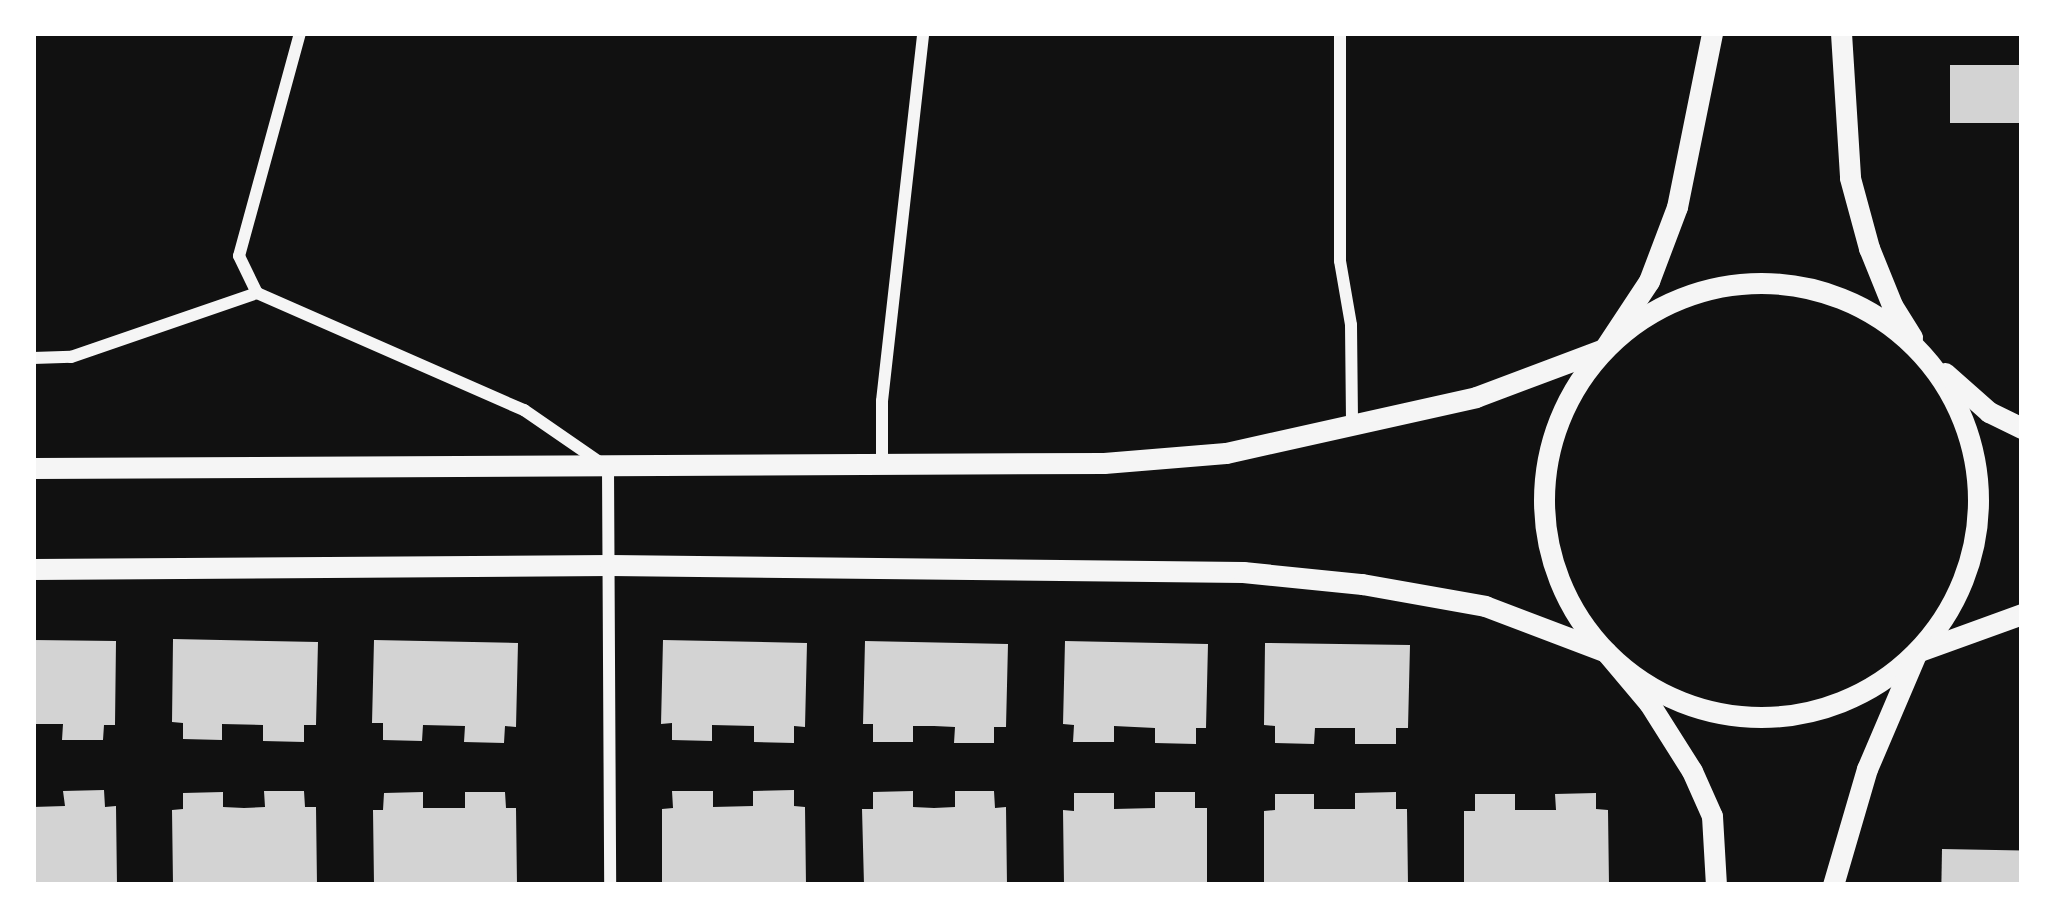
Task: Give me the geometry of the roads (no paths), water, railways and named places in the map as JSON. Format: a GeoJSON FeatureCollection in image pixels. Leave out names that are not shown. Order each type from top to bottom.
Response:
{"type":"FeatureCollection","features":[{"type":"Feature","properties":{"kind":"street"},"geometry":{"type":"LineString","coordinates":[[300,33],[238,256],[256,293],[524,410],[608,468]]}},
{"type":"Feature","properties":{"kind":"street"},"geometry":{"type":"LineString","coordinates":[[882,460],[882,401],[923,33]]}},
{"type":"Feature","properties":{"kind":"street"},"geometry":{"type":"LineString","coordinates":[[1340,33],[1340,261],[1351,326],[1352,429]]}},
{"type":"Feature","properties":{"kind":"street"},"geometry":{"type":"LineString","coordinates":[[1712,33],[1677,207],[1649,281],[1567,401],[1546,462],[1544,528],[1562,590],[1649,703],[1692,771],[1712,817],[1717,885]]}},
{"type":"Feature","properties":{"kind":"street"},"geometry":{"type":"LineString","coordinates":[[1834,885],[1867,769],[1917,652],[1955,598],[1976,537],[1977,473],[1960,410],[1892,305],[1855,196],[1842,93],[1841,33]]}},
{"type":"Feature","properties":{"kind":"street"},"geometry":{"type":"LineString","coordinates":[[33,468],[608,468],[882,460],[1105,463],[1226,453],[1352,429],[1476,397],[1604,349],[1662,305],[1731,283],[1802,285],[1870,310],[1989,412],[2022,428]]}},
{"type":"Feature","properties":{"kind":"street"},"geometry":{"type":"LineString","coordinates":[[33,358],[71,356],[256,293]]}},
{"type":"Feature","properties":{"kind":"street"},"geometry":{"type":"LineString","coordinates":[[608,468],[610,885]]}},
{"type":"Feature","properties":{"kind":"street"},"geometry":{"type":"LineString","coordinates":[[33,569],[610,565],[1243,572],[1362,584],[1485,606],[1606,652],[1652,690],[1719,716],[1791,717],[1860,695],[1917,652],[2022,614]]}}]}
